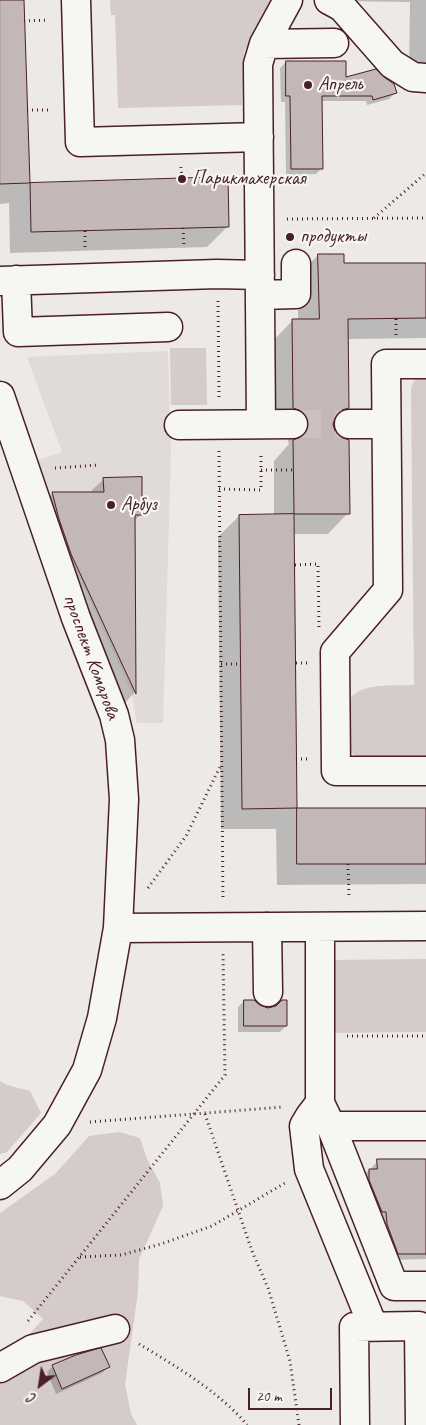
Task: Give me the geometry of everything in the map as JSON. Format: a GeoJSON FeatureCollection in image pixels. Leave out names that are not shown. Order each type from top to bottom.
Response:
{"type":"FeatureCollection","features":[{"type":"Feature","properties":{"kind":"street"},"geometry":{"type":"LineString","coordinates":[[76,0],[80,142],[259,137]]}},
{"type":"Feature","properties":{"kind":"street"},"geometry":{"type":"LineString","coordinates":[[261,424],[258,64],[264,44],[288,0]]}},
{"type":"Feature","properties":{"kind":"street"},"geometry":{"type":"LineString","coordinates":[[329,0],[342,8],[392,64],[413,77],[426,78]]}},
{"type":"Feature","properties":{"kind":"street"},"geometry":{"type":"LineString","coordinates":[[264,44],[334,43]]}},
{"type":"Feature","properties":{"kind":"street"},"geometry":{"type":"LineString","coordinates":[[168,328],[18,332],[8,281],[218,274],[296,294],[296,264]]}},
{"type":"Feature","properties":{"kind":"street"},"geometry":{"type":"LineString","coordinates":[[426,364],[386,364],[388,590],[335,652],[336,771],[426,770]]}},
{"type":"Feature","properties":{"kind":"street","name":"проспект Комарова"},"geometry":{"type":"LineString","coordinates":[[0,396],[76,618],[114,715],[120,740],[124,799],[118,928],[102,1018],[87,1070],[57,1125],[20,1170],[0,1186]]}},
{"type":"Feature","properties":{"kind":"street"},"geometry":{"type":"LineString","coordinates":[[180,425],[293,424]]}},
{"type":"Feature","properties":{"kind":"street"},"geometry":{"type":"LineString","coordinates":[[349,424],[386,424]]}},
{"type":"Feature","properties":{"kind":"street"},"geometry":{"type":"LineString","coordinates":[[118,928],[426,926]]}},
{"type":"Feature","properties":{"kind":"street"},"geometry":{"type":"LineString","coordinates":[[267,927],[268,992]]}},
{"type":"Feature","properties":{"kind":"street"},"geometry":{"type":"LineString","coordinates":[[320,927],[320,1036],[326,1115],[394,1286],[426,1286]]}},
{"type":"Feature","properties":{"kind":"street"},"geometry":{"type":"LineString","coordinates":[[373,1326],[309,1169],[304,1126],[310,1116],[326,1115],[426,1126]]}},
{"type":"Feature","properties":{"kind":"street"},"geometry":{"type":"LineString","coordinates":[[355,1425],[354,1327],[373,1326],[419,1326],[420,1425]]}},
{"type":"Feature","properties":{"kind":"street"},"geometry":{"type":"LineString","coordinates":[[0,1368],[33,1348],[114,1329]]}},
{"type":"Feature","properties":{"kind":"path"},"geometry":{"type":"LineString","coordinates":[[24,21],[56,20]]}},
{"type":"Feature","properties":{"kind":"path"},"geometry":{"type":"LineString","coordinates":[[27,110],[58,110]]}},
{"type":"Feature","properties":{"kind":"path"},"geometry":{"type":"LineString","coordinates":[[373,218],[426,173]]}},
{"type":"Feature","properties":{"kind":"path"},"geometry":{"type":"LineString","coordinates":[[259,220],[426,218]]}},
{"type":"Feature","properties":{"kind":"path"},"geometry":{"type":"LineString","coordinates":[[22,1328],[225,1075],[218,274]]}},
{"type":"Feature","properties":{"kind":"path"},"geometry":{"type":"LineString","coordinates":[[219,489],[261,490],[261,424]]}},
{"type":"Feature","properties":{"kind":"path"},"geometry":{"type":"LineString","coordinates":[[261,470],[294,470]]}},
{"type":"Feature","properties":{"kind":"path"},"geometry":{"type":"LineString","coordinates":[[295,565],[318,564]]}},
{"type":"Feature","properties":{"kind":"path"},"geometry":{"type":"LineString","coordinates":[[221,664],[240,664]]}},
{"type":"Feature","properties":{"kind":"path"},"geometry":{"type":"LineString","coordinates":[[147,890],[186,836],[222,764]]}},
{"type":"Feature","properties":{"kind":"path"},"geometry":{"type":"LineString","coordinates":[[348,864],[349,927]]}},
{"type":"Feature","properties":{"kind":"path"},"geometry":{"type":"LineString","coordinates":[[320,1036],[426,1036]]}},
{"type":"Feature","properties":{"kind":"path"},"geometry":{"type":"LineString","coordinates":[[57,1125],[195,1113],[326,1115]]}},
{"type":"Feature","properties":{"kind":"path"},"geometry":{"type":"LineString","coordinates":[[205,1114],[252,1251],[268,1288],[290,1361],[299,1425]]}},
{"type":"Feature","properties":{"kind":"path"},"geometry":{"type":"LineString","coordinates":[[79,1257],[121,1255],[161,1244],[212,1226],[309,1169]]}},
{"type":"Feature","properties":{"kind":"path"},"geometry":{"type":"LineString","coordinates":[[114,1329],[184,1371],[238,1413],[247,1425]]}},
{"type":"Feature","properties":{"kind":"shaded area"},"geometry":{"type":"Polygon","coordinates":[[[110,0],[272,0],[244,52],[242,105],[118,108],[115,15],[111,15],[110,0]]]}},
{"type":"Feature","properties":{"kind":"shaded area"},"geometry":{"type":"Polygon","coordinates":[[[170,348],[206,348],[207,405],[171,405],[170,348]]]}},
{"type":"Feature","properties":{"kind":"shaded area","name":"Арбуз"},"geometry":{"type":"Polygon","coordinates":[[[168,351],[171,453],[163,723],[137,723],[131,691],[63,541],[37,460],[62,452],[27,357],[168,351]]]}},
{"type":"Feature","properties":{"kind":"shaded area"},"geometry":{"type":"Polygon","coordinates":[[[426,373],[426,762],[358,758],[348,750],[346,711],[350,698],[357,692],[376,686],[414,685],[411,389],[418,375],[426,373]]]}},
{"type":"Feature","properties":{"kind":"shaded area"},"geometry":{"type":"Polygon","coordinates":[[[426,959],[426,1032],[328,1033],[327,960],[426,959]]]}},
{"type":"Feature","properties":{"kind":"shaded area"},"geometry":{"type":"Polygon","coordinates":[[[0,1081],[7,1085],[30,1091],[41,1113],[7,1152],[0,1154],[0,1081]]]}},
{"type":"Feature","properties":{"kind":"shaded area"},"geometry":{"type":"Polygon","coordinates":[[[119,1132],[140,1138],[147,1159],[160,1183],[163,1206],[139,1259],[138,1292],[125,1384],[131,1414],[137,1425],[0,1425],[0,1377],[15,1350],[43,1319],[23,1301],[0,1296],[0,1213],[55,1174],[89,1136],[119,1132]]]}},
{"type":"Feature","properties":{"kind":"building"},"geometry":{"type":"Polygon","coordinates":[[[0,0],[24,0],[30,183],[0,184],[0,0]]]}},
{"type":"Feature","properties":{"kind":"building"},"geometry":{"type":"Polygon","coordinates":[[[286,61],[346,61],[346,77],[376,69],[394,84],[397,93],[373,100],[372,96],[322,96],[323,169],[291,169],[290,96],[286,96],[286,61]]]}},
{"type":"Feature","properties":{"kind":"building"},"geometry":{"type":"Polygon","coordinates":[[[228,177],[229,227],[31,232],[30,183],[228,177]]]}},
{"type":"Feature","properties":{"kind":"building"},"geometry":{"type":"Polygon","coordinates":[[[318,254],[344,254],[344,263],[426,263],[426,318],[348,319],[349,408],[342,410],[336,416],[333,424],[335,431],[341,437],[349,440],[350,514],[294,514],[293,440],[301,437],[306,432],[309,423],[301,411],[293,408],[292,319],[319,319],[318,254]]]}},
{"type":"Feature","properties":{"kind":"building"},"geometry":{"type":"Polygon","coordinates":[[[142,477],[142,515],[135,515],[136,694],[71,554],[52,492],[104,492],[103,478],[142,477]]]}},
{"type":"Feature","properties":{"kind":"building"},"geometry":{"type":"Polygon","coordinates":[[[294,514],[297,808],[242,809],[239,515],[294,514]]]}},
{"type":"Feature","properties":{"kind":"building"},"geometry":{"type":"Polygon","coordinates":[[[297,808],[426,808],[426,864],[297,864],[297,808]]]}},
{"type":"Feature","properties":{"kind":"building"},"geometry":{"type":"Polygon","coordinates":[[[244,1000],[254,1000],[268,1008],[276,1006],[282,1000],[287,1000],[287,1026],[244,1026],[244,1000]]]}},
{"type":"Feature","properties":{"kind":"building"},"geometry":{"type":"Polygon","coordinates":[[[377,1159],[426,1159],[426,1254],[398,1254],[387,1224],[386,1212],[382,1212],[369,1180],[369,1169],[377,1169],[377,1159]]]}},
{"type":"Feature","properties":{"kind":"building"},"geometry":{"type":"Polygon","coordinates":[[[101,1348],[110,1367],[62,1389],[52,1365],[76,1355],[101,1348]]]}},
{"type":"Feature","properties":{"kind":"tunnel"},"geometry":{"type":"LineString","coordinates":[[293,424],[349,424]]}},
{"type":"Feature","properties":{"kind":"place","name":"Апрель"},"geometry":{"type":"Point","coordinates":[308,85]}},
{"type":"Feature","properties":{"kind":"place","name":"Парикмахерская"},"geometry":{"type":"Point","coordinates":[182,179]}},
{"type":"Feature","properties":{"kind":"place","name":"продукты"},"geometry":{"type":"Point","coordinates":[290,237]}},
{"type":"Feature","properties":{"kind":"place","name":"Арбуз"},"geometry":{"type":"Point","coordinates":[111,505]}}]}
